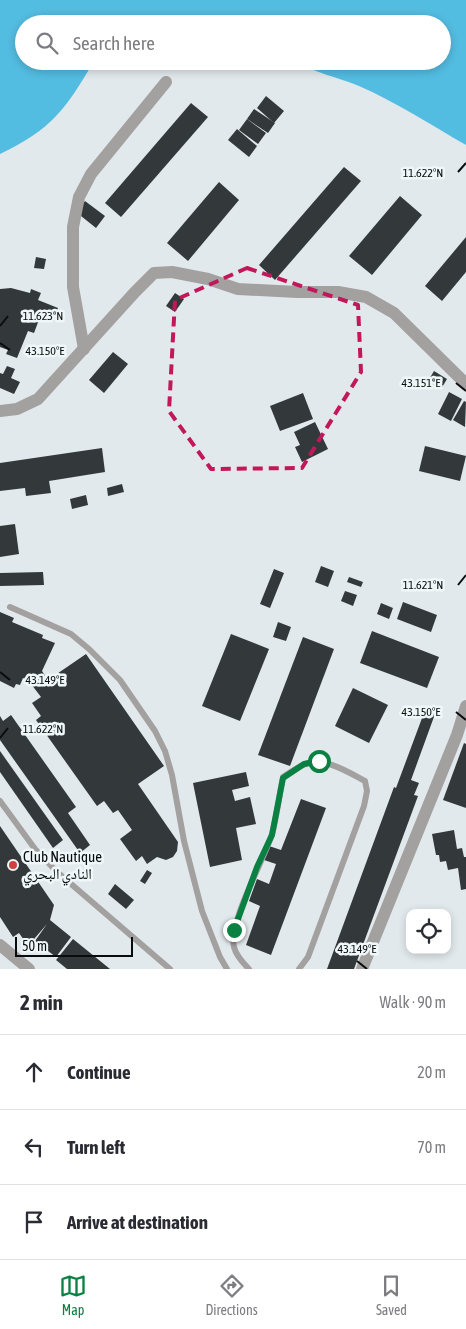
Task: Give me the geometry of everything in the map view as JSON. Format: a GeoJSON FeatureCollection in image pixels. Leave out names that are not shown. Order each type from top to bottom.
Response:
{"type":"FeatureCollection","features":[{"type":"Feature","properties":{"kind":"street"},"geometry":{"type":"LineString","coordinates":[[84,349],[74,287],[73,227],[79,197],[91,174],[166,82]]}},
{"type":"Feature","properties":{"kind":"street"},"geometry":{"type":"LineString","coordinates":[[0,411],[17,409],[38,399],[134,292],[154,273],[172,272],[208,279],[238,289],[338,292],[366,297],[394,313],[466,384]]}},
{"type":"Feature","properties":{"kind":"street"},"geometry":{"type":"LineString","coordinates":[[362,969],[457,735],[466,706]]}},
{"type":"Feature","properties":{"kind":"street"},"geometry":{"type":"LineString","coordinates":[[0,945],[29,969]]}},
{"type":"Feature","properties":{"kind":"lane"},"geometry":{"type":"LineString","coordinates":[[10,606],[71,634],[89,649],[120,680],[155,732],[165,751],[172,775],[184,841],[202,911],[220,957],[227,969]]}},
{"type":"Feature","properties":{"kind":"lane"},"geometry":{"type":"LineString","coordinates":[[250,969],[236,951],[234,946],[234,930],[257,867],[272,835],[283,778],[304,764],[319,761],[365,781],[367,791],[364,806],[308,957],[298,969]]}},
{"type":"Feature","properties":{"kind":"lane"},"geometry":{"type":"LineString","coordinates":[[0,801],[35,849],[56,871],[170,969]]}},
{"type":"Feature","properties":{"kind":"highlighted area"},"geometry":{"type":"Polygon","coordinates":[[[247,268],[358,305],[361,372],[302,468],[211,469],[169,411],[175,300],[247,268]]]}},
{"type":"Feature","properties":{"kind":"water"},"geometry":{"type":"Polygon","coordinates":[[[0,0],[466,0],[466,145],[373,92],[313,70],[451,70],[451,15],[15,15],[15,70],[88,70],[56,117],[32,136],[0,154],[0,0]]]}},
{"type":"Feature","properties":{"kind":"building"},"geometry":{"type":"Polygon","coordinates":[[[266,96],[284,111],[274,123],[257,108],[266,96]]]}},
{"type":"Feature","properties":{"kind":"building"},"geometry":{"type":"Polygon","coordinates":[[[191,103],[208,117],[121,217],[105,203],[191,103]]]}},
{"type":"Feature","properties":{"kind":"building"},"geometry":{"type":"Polygon","coordinates":[[[254,109],[275,123],[268,133],[247,119],[254,109]]]}},
{"type":"Feature","properties":{"kind":"building"},"geometry":{"type":"Polygon","coordinates":[[[247,119],[266,133],[258,144],[239,130],[247,119]]]}},
{"type":"Feature","properties":{"kind":"building"},"geometry":{"type":"Polygon","coordinates":[[[237,129],[257,146],[249,157],[228,140],[237,129]]]}},
{"type":"Feature","properties":{"kind":"building"},"geometry":{"type":"Polygon","coordinates":[[[344,167],[361,181],[275,280],[259,265],[344,167]]]}},
{"type":"Feature","properties":{"kind":"building"},"geometry":{"type":"Polygon","coordinates":[[[219,182],[239,200],[188,261],[167,243],[219,182]]]}},
{"type":"Feature","properties":{"kind":"building"},"geometry":{"type":"Polygon","coordinates":[[[400,196],[422,215],[372,275],[349,256],[400,196]]]}},
{"type":"Feature","properties":{"kind":"building"},"geometry":{"type":"Polygon","coordinates":[[[85,201],[105,216],[96,228],[76,212],[85,201]]]}},
{"type":"Feature","properties":{"kind":"building"},"geometry":{"type":"Polygon","coordinates":[[[466,237],[466,272],[442,301],[425,286],[466,237]]]}},
{"type":"Feature","properties":{"kind":"building"},"geometry":{"type":"Polygon","coordinates":[[[36,257],[46,259],[44,269],[34,268],[36,257]]]}},
{"type":"Feature","properties":{"kind":"building"},"geometry":{"type":"Polygon","coordinates":[[[11,288],[30,293],[31,289],[41,293],[38,300],[58,308],[53,321],[40,317],[34,333],[28,331],[17,358],[6,354],[8,350],[0,347],[0,289],[11,288]]]}},
{"type":"Feature","properties":{"kind":"building"},"geometry":{"type":"Polygon","coordinates":[[[175,293],[184,299],[175,312],[166,306],[175,293]]]}},
{"type":"Feature","properties":{"kind":"building"},"geometry":{"type":"Polygon","coordinates":[[[113,352],[128,364],[104,393],[89,380],[113,352]]]}},
{"type":"Feature","properties":{"kind":"building"},"geometry":{"type":"Polygon","coordinates":[[[7,366],[15,369],[11,378],[20,382],[14,394],[0,388],[0,373],[3,374],[7,366]]]}},
{"type":"Feature","properties":{"kind":"building"},"geometry":{"type":"Polygon","coordinates":[[[434,371],[447,379],[441,389],[428,381],[434,371]]]}},
{"type":"Feature","properties":{"kind":"building"},"geometry":{"type":"Polygon","coordinates":[[[449,392],[462,399],[451,421],[438,414],[449,392]]]}},
{"type":"Feature","properties":{"kind":"building"},"geometry":{"type":"Polygon","coordinates":[[[303,393],[313,419],[280,431],[270,406],[303,393]]]}},
{"type":"Feature","properties":{"kind":"building"},"geometry":{"type":"Polygon","coordinates":[[[464,401],[466,402],[465,427],[453,420],[464,401]]]}},
{"type":"Feature","properties":{"kind":"building"},"geometry":{"type":"Polygon","coordinates":[[[315,422],[328,449],[302,462],[295,447],[300,445],[294,432],[315,422]]]}},
{"type":"Feature","properties":{"kind":"building"},"geometry":{"type":"Polygon","coordinates":[[[425,446],[466,456],[460,481],[419,471],[425,446]]]}},
{"type":"Feature","properties":{"kind":"building"},"geometry":{"type":"Polygon","coordinates":[[[102,448],[105,472],[49,481],[51,493],[26,496],[25,488],[0,491],[0,463],[102,448]]]}},
{"type":"Feature","properties":{"kind":"building"},"geometry":{"type":"Polygon","coordinates":[[[122,484],[124,492],[108,496],[107,488],[122,484]]]}},
{"type":"Feature","properties":{"kind":"building"},"geometry":{"type":"Polygon","coordinates":[[[86,495],[88,505],[72,509],[70,499],[86,495]]]}},
{"type":"Feature","properties":{"kind":"building"},"geometry":{"type":"Polygon","coordinates":[[[15,524],[19,554],[0,557],[0,526],[15,524]]]}},
{"type":"Feature","properties":{"kind":"building"},"geometry":{"type":"Polygon","coordinates":[[[321,566],[334,571],[328,587],[315,582],[321,566]]]}},
{"type":"Feature","properties":{"kind":"building"},"geometry":{"type":"Polygon","coordinates":[[[274,569],[284,573],[270,608],[260,604],[274,569]]]}},
{"type":"Feature","properties":{"kind":"building"},"geometry":{"type":"Polygon","coordinates":[[[43,572],[44,585],[0,586],[0,573],[43,572]]]}},
{"type":"Feature","properties":{"kind":"building"},"geometry":{"type":"Polygon","coordinates":[[[349,577],[363,582],[361,587],[347,582],[349,577]]]}},
{"type":"Feature","properties":{"kind":"building"},"geometry":{"type":"Polygon","coordinates":[[[345,591],[357,595],[353,606],[341,601],[345,591]]]}},
{"type":"Feature","properties":{"kind":"building"},"geometry":{"type":"Polygon","coordinates":[[[403,602],[437,615],[431,632],[397,619],[403,602]]]}},
{"type":"Feature","properties":{"kind":"building"},"geometry":{"type":"Polygon","coordinates":[[[381,603],[393,608],[389,619],[377,614],[381,603]]]}},
{"type":"Feature","properties":{"kind":"building"},"geometry":{"type":"Polygon","coordinates":[[[0,612],[14,618],[12,622],[43,635],[42,638],[55,643],[42,671],[48,680],[86,654],[164,766],[138,784],[178,842],[177,851],[173,857],[166,860],[157,857],[147,864],[142,856],[136,861],[120,839],[132,830],[118,810],[113,813],[104,801],[97,806],[36,720],[41,716],[32,703],[41,697],[28,680],[23,678],[20,685],[16,684],[14,688],[0,681],[0,612]]]}},
{"type":"Feature","properties":{"kind":"building"},"geometry":{"type":"Polygon","coordinates":[[[278,622],[291,627],[286,641],[273,637],[278,622]]]}},
{"type":"Feature","properties":{"kind":"building"},"geometry":{"type":"Polygon","coordinates":[[[372,631],[439,657],[427,688],[360,663],[372,631]]]}},
{"type":"Feature","properties":{"kind":"building"},"geometry":{"type":"Polygon","coordinates":[[[231,634],[269,649],[240,721],[202,706],[231,634]]]}},
{"type":"Feature","properties":{"kind":"building"},"geometry":{"type":"Polygon","coordinates":[[[303,637],[334,649],[290,766],[258,755],[303,637]]]}},
{"type":"Feature","properties":{"kind":"building"},"geometry":{"type":"Polygon","coordinates":[[[353,688],[388,705],[369,743],[335,726],[353,688]]]}},
{"type":"Feature","properties":{"kind":"building"},"geometry":{"type":"Polygon","coordinates":[[[425,710],[435,714],[411,780],[419,783],[414,795],[418,796],[354,969],[327,969],[394,787],[396,788],[425,710]]]}},
{"type":"Feature","properties":{"kind":"building"},"geometry":{"type":"Polygon","coordinates":[[[11,715],[76,807],[68,813],[90,845],[80,853],[0,740],[0,716],[3,721],[11,715]]]}},
{"type":"Feature","properties":{"kind":"building"},"geometry":{"type":"Polygon","coordinates":[[[464,743],[466,744],[466,808],[443,800],[464,743]]]}},
{"type":"Feature","properties":{"kind":"building"},"geometry":{"type":"Polygon","coordinates":[[[0,751],[63,840],[53,848],[0,772],[0,751]]]}},
{"type":"Feature","properties":{"kind":"building"},"geometry":{"type":"Polygon","coordinates":[[[246,772],[249,786],[232,790],[235,801],[250,797],[256,824],[236,828],[242,860],[210,867],[193,783],[246,772]]]}},
{"type":"Feature","properties":{"kind":"building"},"geometry":{"type":"Polygon","coordinates":[[[301,799],[326,808],[271,955],[246,945],[260,906],[249,901],[257,879],[269,884],[276,864],[264,860],[269,846],[281,850],[301,799]]]}},
{"type":"Feature","properties":{"kind":"building","name":"Club Nautique النادي البحري"},"geometry":{"type":"Polygon","coordinates":[[[0,826],[54,905],[50,920],[71,937],[56,957],[35,941],[47,924],[28,946],[19,933],[13,937],[0,917],[0,826]]]}},
{"type":"Feature","properties":{"kind":"building"},"geometry":{"type":"Polygon","coordinates":[[[454,830],[457,849],[462,848],[464,857],[466,857],[466,889],[461,890],[458,868],[448,870],[446,861],[440,862],[439,855],[436,855],[432,834],[454,830]]]}},
{"type":"Feature","properties":{"kind":"building"},"geometry":{"type":"Polygon","coordinates":[[[147,870],[152,873],[145,884],[140,881],[147,870]]]}},
{"type":"Feature","properties":{"kind":"building"},"geometry":{"type":"Polygon","coordinates":[[[115,884],[134,900],[126,909],[108,894],[115,884]]]}},
{"type":"Feature","properties":{"kind":"building"},"geometry":{"type":"Polygon","coordinates":[[[73,939],[110,969],[67,969],[56,960],[73,939]]]}},
{"type":"Feature","properties":{"kind":"place","name":"Club Nautique النادي البحري"},"geometry":{"type":"Point","coordinates":[13,865]}},
{"type":"Feature","properties":{"kind":"route"},"geometry":{"type":"LineString","coordinates":[[234,930],[257,867],[272,835],[283,778],[304,764],[319,761]]}}]}
